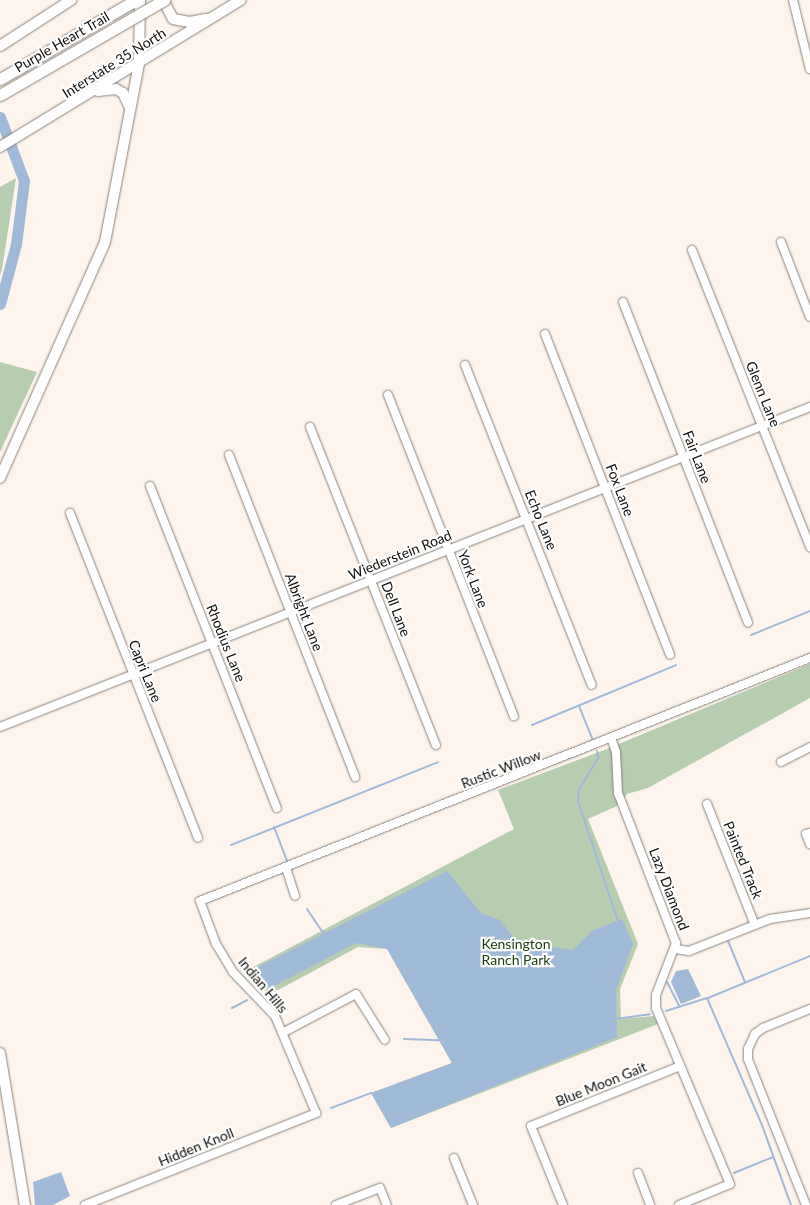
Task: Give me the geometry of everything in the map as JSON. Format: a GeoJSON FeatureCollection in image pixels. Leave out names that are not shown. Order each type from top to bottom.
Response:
{"type":"FeatureCollection","features":[{"type":"Feature","properties":{"kind":"highway","name":"Purple Heart Trail"},"geometry":{"type":"LineString","coordinates":[[0,79],[136,0]]}},
{"type":"Feature","properties":{"kind":"highway","name":"Purple Heart Trail"},"geometry":{"type":"LineString","coordinates":[[0,95],[164,0]]}},
{"type":"Feature","properties":{"kind":"main road"},"geometry":{"type":"LineString","coordinates":[[0,46],[71,0]]}},
{"type":"Feature","properties":{"kind":"main road"},"geometry":{"type":"LineString","coordinates":[[0,478],[105,242],[139,63],[140,0]]}},
{"type":"Feature","properties":{"kind":"main road"},"geometry":{"type":"LineString","coordinates":[[164,0],[173,20],[190,22],[214,17]]}},
{"type":"Feature","properties":{"kind":"main road","name":"Interstate 35 North"},"geometry":{"type":"LineString","coordinates":[[0,148],[241,0]]}},
{"type":"Feature","properties":{"kind":"main road"},"geometry":{"type":"LineString","coordinates":[[94,92],[108,89],[123,93],[128,98],[131,113]]}},
{"type":"Feature","properties":{"kind":"main road"},"geometry":{"type":"LineString","coordinates":[[0,1053],[25,1205]]}},
{"type":"Feature","properties":{"kind":"street"},"geometry":{"type":"LineString","coordinates":[[793,0],[810,69]]}},
{"type":"Feature","properties":{"kind":"street"},"geometry":{"type":"LineString","coordinates":[[781,242],[810,317]]}},
{"type":"Feature","properties":{"kind":"street","name":"Glenn Lane"},"geometry":{"type":"LineString","coordinates":[[692,250],[810,547]]}},
{"type":"Feature","properties":{"kind":"street","name":"Fair Lane"},"geometry":{"type":"LineString","coordinates":[[623,302],[748,622]]}},
{"type":"Feature","properties":{"kind":"street","name":"Fox Lane"},"geometry":{"type":"LineString","coordinates":[[545,334],[670,654]]}},
{"type":"Feature","properties":{"kind":"street","name":"Echo Lane"},"geometry":{"type":"LineString","coordinates":[[465,365],[528,519],[592,685]]}},
{"type":"Feature","properties":{"kind":"street","name":"York Lane"},"geometry":{"type":"LineString","coordinates":[[388,396],[514,716]]}},
{"type":"Feature","properties":{"kind":"street","name":"Wiederstein Road"},"geometry":{"type":"LineString","coordinates":[[0,727],[810,407]]}},
{"type":"Feature","properties":{"kind":"street","name":"Dell Lane"},"geometry":{"type":"LineString","coordinates":[[310,428],[436,745]]}},
{"type":"Feature","properties":{"kind":"street","name":"Albright Lane"},"geometry":{"type":"LineString","coordinates":[[229,455],[356,778]]}},
{"type":"Feature","properties":{"kind":"street","name":"Rhodius Lane"},"geometry":{"type":"LineString","coordinates":[[150,486],[277,808]]}},
{"type":"Feature","properties":{"kind":"street","name":"Capri Lane"},"geometry":{"type":"LineString","coordinates":[[70,513],[198,838]]}},
{"type":"Feature","properties":{"kind":"street","name":"Rustic Willow"},"geometry":{"type":"LineString","coordinates":[[200,901],[612,740],[810,658]]}},
{"type":"Feature","properties":{"kind":"street","name":"Lazy Diamond"},"geometry":{"type":"LineString","coordinates":[[612,740],[616,752],[618,793],[673,933],[675,949],[656,995],[656,1008],[730,1184],[679,1205]]}},
{"type":"Feature","properties":{"kind":"street"},"geometry":{"type":"LineString","coordinates":[[781,762],[810,747]]}},
{"type":"Feature","properties":{"kind":"street","name":"Painted Track"},"geometry":{"type":"LineString","coordinates":[[707,804],[755,925]]}},
{"type":"Feature","properties":{"kind":"street"},"geometry":{"type":"LineString","coordinates":[[808,834],[810,844]]}},
{"type":"Feature","properties":{"kind":"street"},"geometry":{"type":"LineString","coordinates":[[286,868],[295,896]]}},
{"type":"Feature","properties":{"kind":"street","name":"Indian Hills"},"geometry":{"type":"LineString","coordinates":[[200,901],[222,954],[233,972],[268,1006],[284,1032],[316,1113]]}},
{"type":"Feature","properties":{"kind":"street"},"geometry":{"type":"LineString","coordinates":[[675,949],[689,951],[770,919],[810,913]]}},
{"type":"Feature","properties":{"kind":"street"},"geometry":{"type":"LineString","coordinates":[[284,1032],[356,994],[385,1040]]}},
{"type":"Feature","properties":{"kind":"street"},"geometry":{"type":"LineString","coordinates":[[806,1205],[748,1058],[750,1041],[763,1028],[810,1009]]}},
{"type":"Feature","properties":{"kind":"street","name":"Blue Moon Gait"},"geometry":{"type":"LineString","coordinates":[[563,1205],[531,1126],[680,1066]]}},
{"type":"Feature","properties":{"kind":"street","name":"Hidden Knoll"},"geometry":{"type":"LineString","coordinates":[[85,1205],[316,1113]]}},
{"type":"Feature","properties":{"kind":"street"},"geometry":{"type":"LineString","coordinates":[[454,1158],[473,1205]]}},
{"type":"Feature","properties":{"kind":"street"},"geometry":{"type":"LineString","coordinates":[[638,1173],[650,1205]]}},
{"type":"Feature","properties":{"kind":"street"},"geometry":{"type":"LineString","coordinates":[[336,1205],[380,1188],[387,1205]]}},
{"type":"Feature","properties":{"kind":"green space"},"geometry":{"type":"Polygon","coordinates":[[[16,178],[2,270],[0,275],[0,187],[16,178]]]}},
{"type":"Feature","properties":{"kind":"green space"},"geometry":{"type":"Polygon","coordinates":[[[0,362],[37,372],[0,452],[0,362]]]}},
{"type":"Feature","properties":{"kind":"green space","name":"Kensington Ranch Park"},"geometry":{"type":"Polygon","coordinates":[[[810,664],[810,698],[648,788],[627,794],[617,806],[588,819],[638,944],[620,989],[621,1019],[654,1016],[658,1024],[391,1128],[371,1093],[452,1063],[387,949],[358,947],[269,995],[246,971],[514,829],[498,790],[607,749],[810,664]]]}},
{"type":"Feature","properties":{"kind":"water"},"geometry":{"type":"Polygon","coordinates":[[[447,871],[481,913],[500,920],[517,942],[573,950],[592,931],[622,919],[633,944],[616,990],[617,1037],[391,1128],[371,1093],[452,1063],[387,949],[356,943],[270,988],[250,971],[447,871]]]}},
{"type":"Feature","properties":{"kind":"water"},"geometry":{"type":"Polygon","coordinates":[[[688,969],[701,996],[681,1004],[671,982],[676,971],[688,969]]]}},
{"type":"Feature","properties":{"kind":"water"},"geometry":{"type":"Polygon","coordinates":[[[61,1172],[70,1196],[53,1205],[35,1205],[33,1182],[61,1172]]]}},
{"type":"Feature","properties":{"kind":"waterway"},"geometry":{"type":"LineString","coordinates":[[0,117],[24,181],[16,244],[0,304]]}},
{"type":"Feature","properties":{"kind":"waterway"},"geometry":{"type":"LineString","coordinates":[[751,635],[810,611]]}},
{"type":"Feature","properties":{"kind":"waterway"},"geometry":{"type":"LineString","coordinates":[[532,725],[676,665]]}},
{"type":"Feature","properties":{"kind":"waterway"},"geometry":{"type":"LineString","coordinates":[[579,706],[593,741]]}},
{"type":"Feature","properties":{"kind":"waterway"},"geometry":{"type":"LineString","coordinates":[[597,751],[598,758],[579,790],[578,801],[618,921]]}},
{"type":"Feature","properties":{"kind":"waterway"},"geometry":{"type":"LineString","coordinates":[[231,845],[438,762]]}},
{"type":"Feature","properties":{"kind":"waterway"},"geometry":{"type":"LineString","coordinates":[[274,827],[287,861]]}},
{"type":"Feature","properties":{"kind":"waterway"},"geometry":{"type":"LineString","coordinates":[[307,909],[321,930],[327,934]]}},
{"type":"Feature","properties":{"kind":"waterway"},"geometry":{"type":"LineString","coordinates":[[728,941],[745,982]]}},
{"type":"Feature","properties":{"kind":"waterway"},"geometry":{"type":"LineString","coordinates":[[708,998],[810,956]]}},
{"type":"Feature","properties":{"kind":"waterway"},"geometry":{"type":"LineString","coordinates":[[667,982],[680,1007]]}},
{"type":"Feature","properties":{"kind":"waterway"},"geometry":{"type":"LineString","coordinates":[[666,1011],[707,998],[762,1125],[791,1205]]}},
{"type":"Feature","properties":{"kind":"waterway"},"geometry":{"type":"LineString","coordinates":[[232,1008],[247,1000]]}},
{"type":"Feature","properties":{"kind":"waterway"},"geometry":{"type":"LineString","coordinates":[[616,1019],[650,1014]]}},
{"type":"Feature","properties":{"kind":"waterway"},"geometry":{"type":"LineString","coordinates":[[404,1039],[439,1040]]}},
{"type":"Feature","properties":{"kind":"waterway"},"geometry":{"type":"LineString","coordinates":[[331,1108],[371,1093]]}},
{"type":"Feature","properties":{"kind":"waterway"},"geometry":{"type":"LineString","coordinates":[[734,1173],[773,1157]]}}]}
